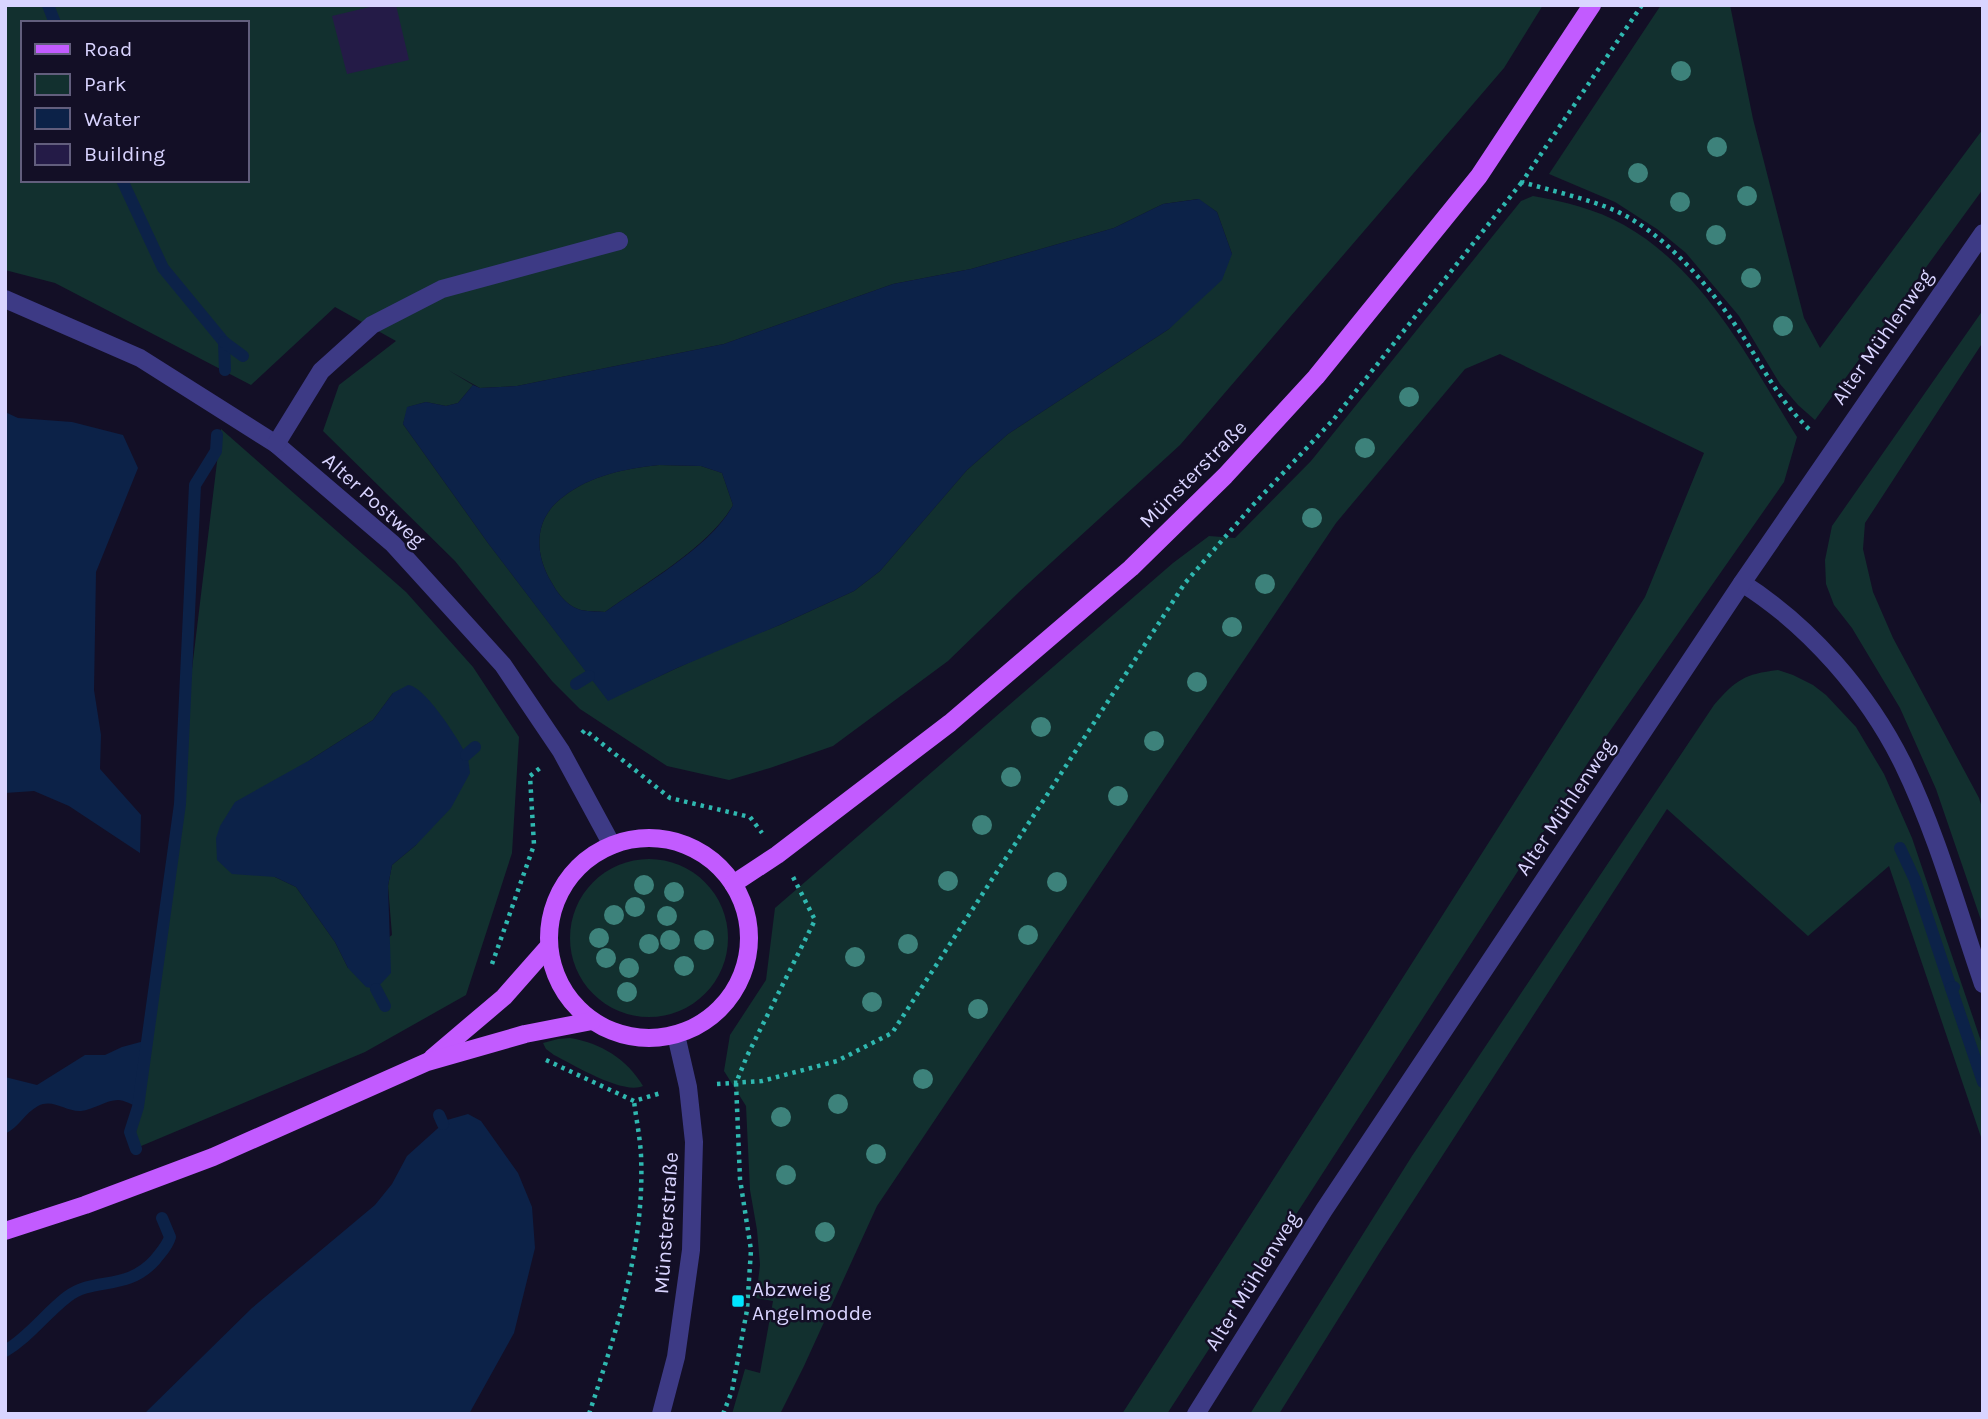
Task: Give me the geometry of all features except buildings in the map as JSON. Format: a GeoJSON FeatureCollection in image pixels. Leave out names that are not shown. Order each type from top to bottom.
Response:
{"type":"FeatureCollection","features":[{"type":"Feature","properties":{"kind":"main road","name":"Münsterstraße"},"geometry":{"type":"LineString","coordinates":[[733,884],[777,855],[970,706],[1131,568],[1225,476],[1316,377],[1479,176],[1592,5]]}},
{"type":"Feature","properties":{"kind":"main road"},"geometry":{"type":"LineString","coordinates":[[645,837],[680,842],[710,859],[733,884],[746,913],[749,943],[743,974],[727,1001],[705,1022],[676,1035],[647,1039],[619,1034],[592,1021],[570,1001],[555,975],[549,946],[551,914],[564,885],[584,861],[612,845],[645,837]]}},
{"type":"Feature","properties":{"kind":"main road"},"geometry":{"type":"LineString","coordinates":[[427,1062],[504,997],[549,946]]}},
{"type":"Feature","properties":{"kind":"main road"},"geometry":{"type":"LineString","coordinates":[[5,1231],[85,1205],[213,1157],[427,1062],[525,1034],[592,1021]]}},
{"type":"Feature","properties":{"kind":"street","name":"Alter Mühlenweg"},"geometry":{"type":"LineString","coordinates":[[1196,1414],[1324,1210],[1742,583],[1983,233]]}},
{"type":"Feature","properties":{"kind":"street"},"geometry":{"type":"LineString","coordinates":[[276,444],[321,371],[372,325],[442,289],[620,241]]}},
{"type":"Feature","properties":{"kind":"street","name":"Alter Postweg"},"geometry":{"type":"LineString","coordinates":[[5,299],[140,358],[276,444],[393,544],[503,665],[561,751],[612,845]]}},
{"type":"Feature","properties":{"kind":"street"},"geometry":{"type":"LineString","coordinates":[[1742,583],[1764,597],[1813,640],[1871,709],[1902,763],[1926,818],[1983,984]]}},
{"type":"Feature","properties":{"kind":"street","name":"Münsterstraße"},"geometry":{"type":"LineString","coordinates":[[661,1414],[676,1357],[691,1250],[694,1142],[688,1087],[676,1035]]}},
{"type":"Feature","properties":{"kind":"path"},"geometry":{"type":"LineString","coordinates":[[525,1034],[540,1057],[634,1101],[688,1087],[762,1081],[837,1061],[892,1033],[1185,583],[1333,420],[1522,182],[1642,5]]}},
{"type":"Feature","properties":{"kind":"path"},"geometry":{"type":"LineString","coordinates":[[1522,182],[1615,211],[1664,243],[1690,267],[1720,303],[1772,386],[1795,417],[1832,450]]}},
{"type":"Feature","properties":{"kind":"path"},"geometry":{"type":"LineString","coordinates":[[504,997],[490,971],[534,845],[530,776],[585,730],[670,798],[750,817],[797,884],[815,920],[736,1083],[740,1179],[751,1250],[747,1310],[732,1391],[723,1414]]}},
{"type":"Feature","properties":{"kind":"path"},"geometry":{"type":"LineString","coordinates":[[589,1414],[622,1313],[638,1231],[641,1155],[634,1101]]}},
{"type":"Feature","properties":{"kind":"green space"},"geometry":{"type":"Polygon","coordinates":[[[5,5],[1543,5],[1504,68],[1180,445],[1019,592],[948,661],[833,746],[729,780],[667,766],[580,709],[552,681],[455,561],[323,431],[339,385],[396,341],[335,307],[251,385],[55,283],[5,270],[5,5]],[[1198,199],[1163,204],[1114,228],[971,269],[893,284],[724,344],[517,386],[480,388],[448,370],[473,385],[458,403],[446,406],[426,402],[408,407],[403,424],[488,543],[608,700],[854,591],[880,571],[967,470],[1008,434],[1169,329],[1232,254],[1217,212],[1198,199]]]}},
{"type":"Feature","properties":{"kind":"green space"},"geometry":{"type":"Polygon","coordinates":[[[1661,5],[1730,5],[1753,119],[1804,318],[1820,348],[1983,129],[1983,189],[1815,420],[1780,384],[1739,316],[1686,253],[1657,229],[1615,202],[1549,174],[1661,5]]]}},
{"type":"Feature","properties":{"kind":"green space"},"geometry":{"type":"Polygon","coordinates":[[[1533,196],[1580,207],[1624,225],[1678,266],[1702,292],[1743,348],[1797,437],[1784,482],[1591,758],[1167,1414],[1122,1414],[1645,597],[1704,453],[1500,354],[1465,369],[1336,523],[877,1206],[780,1414],[732,1414],[745,1369],[760,1373],[773,1301],[756,1298],[760,1265],[750,1190],[746,1106],[724,1071],[730,1035],[766,980],[775,908],[1173,563],[1209,536],[1235,538],[1311,461],[1521,201],[1533,196]]]}},
{"type":"Feature","properties":{"kind":"green space"},"geometry":{"type":"Polygon","coordinates":[[[1983,310],[1983,342],[1865,523],[1863,549],[1873,592],[1893,638],[1979,798],[1983,811],[1983,926],[1936,789],[1900,708],[1852,628],[1834,605],[1826,584],[1825,560],[1832,526],[1983,310]]]}},
{"type":"Feature","properties":{"kind":"green space"},"geometry":{"type":"Polygon","coordinates":[[[221,429],[406,592],[473,667],[519,737],[512,853],[466,995],[365,1052],[134,1149],[221,429]],[[393,693],[373,720],[310,760],[275,877],[296,887],[335,942],[348,968],[392,935],[388,886],[392,865],[416,845],[468,760],[458,743],[393,693]]]}},
{"type":"Feature","properties":{"kind":"green space"},"geometry":{"type":"Polygon","coordinates":[[[659,465],[701,466],[722,473],[733,505],[709,535],[693,549],[605,612],[584,611],[566,602],[546,572],[542,560],[540,537],[546,516],[563,497],[596,478],[659,465]]]}},
{"type":"Feature","properties":{"kind":"green space"},"geometry":{"type":"Polygon","coordinates":[[[1778,670],[1813,685],[1856,727],[1884,774],[1912,838],[1983,1047],[1983,1143],[1889,866],[1808,936],[1667,809],[1380,1252],[1279,1414],[1250,1414],[1412,1156],[1714,705],[1728,690],[1749,676],[1778,670]]]}},
{"type":"Feature","properties":{"kind":"green space"},"geometry":{"type":"Polygon","coordinates":[[[649,859],[679,865],[705,882],[722,908],[728,938],[722,968],[705,994],[679,1011],[649,1017],[619,1011],[593,994],[576,968],[570,938],[576,908],[593,882],[619,865],[649,859]]]}},
{"type":"Feature","properties":{"kind":"green space"},"geometry":{"type":"Polygon","coordinates":[[[570,1038],[603,1048],[621,1060],[643,1086],[634,1088],[598,1078],[554,1055],[543,1043],[570,1038]]]}},
{"type":"Feature","properties":{"kind":"water"},"geometry":{"type":"Polygon","coordinates":[[[1199,199],[1217,212],[1232,254],[1222,280],[1169,329],[1008,434],[967,470],[880,571],[854,591],[608,701],[488,543],[403,424],[407,407],[426,402],[446,406],[458,403],[473,385],[480,388],[517,386],[724,344],[893,284],[971,269],[1114,228],[1163,204],[1199,199]],[[659,465],[609,474],[574,489],[553,506],[542,526],[540,549],[546,572],[554,587],[570,605],[581,610],[605,612],[675,564],[709,535],[733,505],[722,473],[701,466],[659,465]]]}},
{"type":"Feature","properties":{"kind":"water"},"geometry":{"type":"Polygon","coordinates":[[[5,412],[18,418],[72,422],[123,435],[138,468],[96,572],[94,690],[101,735],[100,769],[141,815],[140,853],[69,806],[34,791],[5,793],[5,412]]]}},
{"type":"Feature","properties":{"kind":"water"},"geometry":{"type":"Polygon","coordinates":[[[408,685],[423,694],[449,727],[467,756],[470,773],[451,808],[416,845],[392,865],[388,886],[391,973],[376,989],[366,987],[348,968],[335,942],[296,887],[275,877],[232,874],[217,860],[216,838],[235,802],[310,760],[373,720],[393,693],[408,685]]]}},
{"type":"Feature","properties":{"kind":"water"},"geometry":{"type":"Polygon","coordinates":[[[148,1040],[138,1107],[118,1100],[81,1111],[44,1104],[33,1109],[5,1134],[5,1077],[37,1085],[85,1055],[105,1055],[148,1040]]]}},
{"type":"Feature","properties":{"kind":"water"},"geometry":{"type":"Polygon","coordinates":[[[468,1114],[481,1121],[518,1173],[532,1207],[535,1248],[514,1333],[469,1414],[144,1414],[252,1308],[375,1205],[392,1184],[407,1156],[447,1120],[468,1114]]]}},
{"type":"Feature","properties":{"kind":"waterway"},"geometry":{"type":"LineString","coordinates":[[48,5],[54,21]]}},
{"type":"Feature","properties":{"kind":"waterway"},"geometry":{"type":"LineString","coordinates":[[123,182],[163,268],[224,342],[225,370]]}},
{"type":"Feature","properties":{"kind":"waterway"},"geometry":{"type":"LineString","coordinates":[[224,342],[243,356]]}},
{"type":"Feature","properties":{"kind":"waterway"},"geometry":{"type":"LineString","coordinates":[[136,1149],[130,1132],[138,1107],[180,804],[195,485],[216,451],[217,435]]}},
{"type":"Feature","properties":{"kind":"waterway"},"geometry":{"type":"LineString","coordinates":[[576,684],[589,676]]}},
{"type":"Feature","properties":{"kind":"waterway"},"geometry":{"type":"LineString","coordinates":[[466,755],[475,747]]}},
{"type":"Feature","properties":{"kind":"waterway"},"geometry":{"type":"LineString","coordinates":[[1900,848],[1915,880],[1951,988]]}},
{"type":"Feature","properties":{"kind":"waterway"},"geometry":{"type":"LineString","coordinates":[[1954,987],[1951,988],[1983,1082]]}},
{"type":"Feature","properties":{"kind":"waterway"},"geometry":{"type":"LineString","coordinates":[[376,989],[385,1006]]}},
{"type":"Feature","properties":{"kind":"waterway"},"geometry":{"type":"LineString","coordinates":[[439,1115],[443,1124]]}},
{"type":"Feature","properties":{"kind":"waterway"},"geometry":{"type":"LineString","coordinates":[[5,1351],[77,1291],[122,1280],[144,1270],[162,1252],[170,1237],[162,1218]]}},
{"type":"Feature","properties":{"kind":"place","name":"Abzweig Angelmodde"},"geometry":{"type":"Point","coordinates":[738,1301]}}]}
